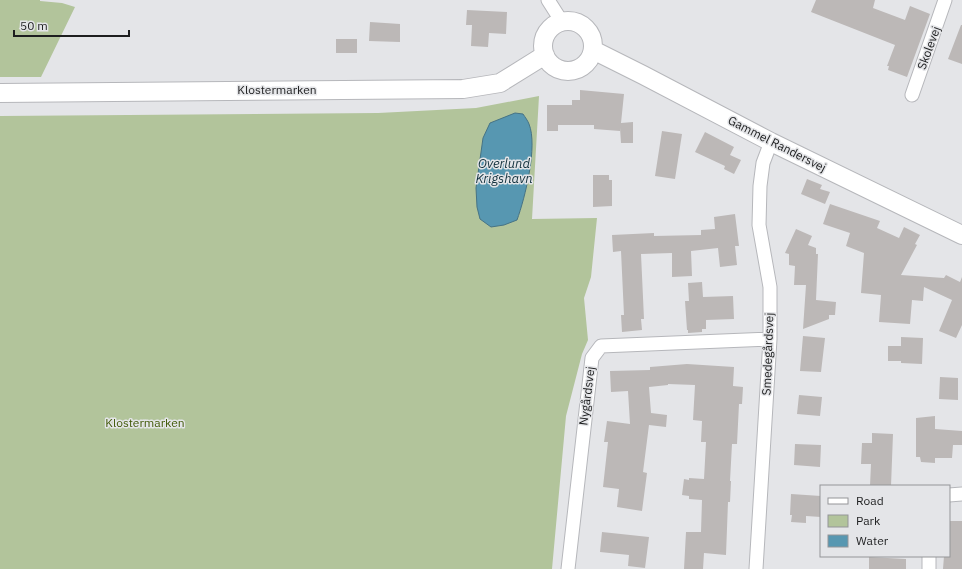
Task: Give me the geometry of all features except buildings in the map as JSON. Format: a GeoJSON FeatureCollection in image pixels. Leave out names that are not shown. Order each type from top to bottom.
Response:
{"type":"FeatureCollection","features":[{"type":"Feature","properties":{"kind":"street"},"geometry":{"type":"LineString","coordinates":[[548,0],[562,22]]}},
{"type":"Feature","properties":{"kind":"street","name":"Skolevej"},"geometry":{"type":"LineString","coordinates":[[912,95],[945,0]]}},
{"type":"Feature","properties":{"kind":"street"},"geometry":{"type":"LineString","coordinates":[[562,22],[574,22],[581,24],[589,32],[592,39],[593,50],[591,57],[586,64],[574,70],[566,70],[555,67],[549,62],[545,55],[545,37],[551,28],[562,22]]}},
{"type":"Feature","properties":{"kind":"street","name":"Gammel Randersvej"},"geometry":{"type":"LineString","coordinates":[[593,50],[771,142],[962,235]]}},
{"type":"Feature","properties":{"kind":"street","name":"Klostermarken"},"geometry":{"type":"LineString","coordinates":[[0,93],[463,89],[500,83],[545,55]]}},
{"type":"Feature","properties":{"kind":"street","name":"Smedegårdsvej"},"geometry":{"type":"LineString","coordinates":[[756,569],[770,339],[770,287],[759,224],[763,163],[771,142]]}},
{"type":"Feature","properties":{"kind":"street","name":"Nygårdsvej"},"geometry":{"type":"LineString","coordinates":[[568,569],[592,358],[601,346],[770,339]]}},
{"type":"Feature","properties":{"kind":"street"},"geometry":{"type":"LineString","coordinates":[[950,495],[962,494]]}},
{"type":"Feature","properties":{"kind":"street"},"geometry":{"type":"LineString","coordinates":[[929,557],[929,569]]}},
{"type":"Feature","properties":{"kind":"green space"},"geometry":{"type":"Polygon","coordinates":[[[0,0],[40,0],[62,3],[75,7],[41,77],[0,77],[0,0]]]}},
{"type":"Feature","properties":{"kind":"green space"},"geometry":{"type":"Polygon","coordinates":[[[539,96],[532,219],[597,218],[591,277],[584,298],[588,340],[582,354],[566,416],[552,569],[0,569],[0,116],[378,113],[476,108],[539,96]]]}},
{"type":"Feature","properties":{"kind":"water","name":"Overlund Krigshavn"},"geometry":{"type":"Polygon","coordinates":[[[515,113],[523,114],[529,123],[531,134],[531,158],[527,186],[517,220],[504,225],[491,227],[480,219],[477,207],[476,188],[483,138],[490,123],[515,113]]]}}]}
